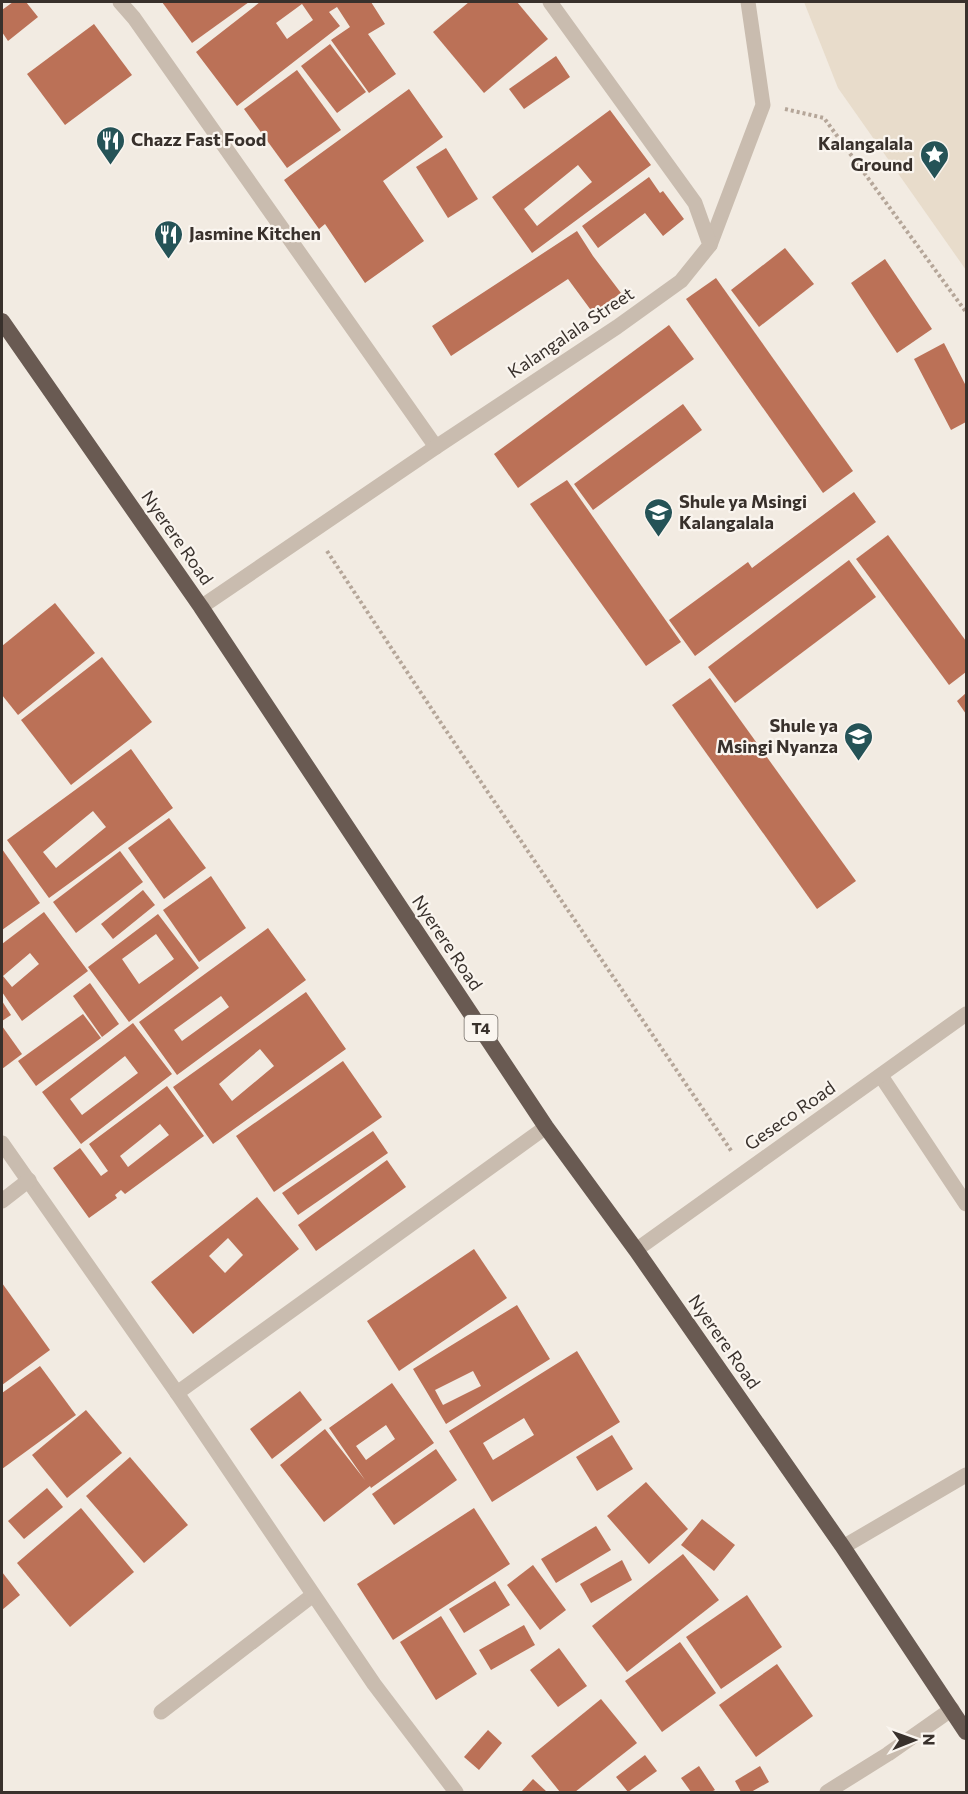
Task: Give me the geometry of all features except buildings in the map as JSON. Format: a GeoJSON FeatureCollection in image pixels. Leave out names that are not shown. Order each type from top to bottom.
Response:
{"type":"FeatureCollection","features":[{"type":"Feature","properties":{"kind":"highway","name":"Nyerere Road"},"geometry":{"type":"LineString","coordinates":[[2,321],[201,607],[546,1127],[636,1250],[843,1547],[966,1732]]}},
{"type":"Feature","properties":{"kind":"street"},"geometry":{"type":"LineString","coordinates":[[120,2],[134,18],[436,447]]}},
{"type":"Feature","properties":{"kind":"street"},"geometry":{"type":"LineString","coordinates":[[550,2],[694,202],[710,244]]}},
{"type":"Feature","properties":{"kind":"street"},"geometry":{"type":"LineString","coordinates":[[748,2],[764,105]]}},
{"type":"Feature","properties":{"kind":"street","name":"Kalangalala Street"},"geometry":{"type":"LineString","coordinates":[[201,607],[617,327],[681,281],[710,244],[764,105]]}},
{"type":"Feature","properties":{"kind":"street","name":"Geseco Road"},"geometry":{"type":"LineString","coordinates":[[636,1250],[966,1014]]}},
{"type":"Feature","properties":{"kind":"street"},"geometry":{"type":"LineString","coordinates":[[881,1076],[966,1204]]}},
{"type":"Feature","properties":{"kind":"street"},"geometry":{"type":"LineString","coordinates":[[177,1393],[546,1127]]}},
{"type":"Feature","properties":{"kind":"street"},"geometry":{"type":"LineString","coordinates":[[2,1143],[177,1393],[374,1684],[456,1792]]}},
{"type":"Feature","properties":{"kind":"street"},"geometry":{"type":"LineString","coordinates":[[2,1201],[29,1180]]}},
{"type":"Feature","properties":{"kind":"street"},"geometry":{"type":"LineString","coordinates":[[843,1547],[966,1474]]}},
{"type":"Feature","properties":{"kind":"street"},"geometry":{"type":"LineString","coordinates":[[160,1712],[313,1595]]}},
{"type":"Feature","properties":{"kind":"street"},"geometry":{"type":"LineString","coordinates":[[827,1792],[888,1754],[952,1709]]}},
{"type":"Feature","properties":{"kind":"path"},"geometry":{"type":"LineString","coordinates":[[764,105],[824,118],[966,312]]}},
{"type":"Feature","properties":{"kind":"path"},"geometry":{"type":"LineString","coordinates":[[313,531],[746,1172]]}},
{"type":"Feature","properties":{"kind":"shaded area","name":"Kalangalala Ground"},"geometry":{"type":"Polygon","coordinates":[[[804,2],[966,2],[966,270],[838,88],[804,2]]]}},
{"type":"Feature","properties":{"kind":"place","name":"Chazz Fast Food"},"geometry":{"type":"Point","coordinates":[110,166]}},
{"type":"Feature","properties":{"kind":"place","name":"Kalangalala Ground"},"geometry":{"type":"Point","coordinates":[934,180]}},
{"type":"Feature","properties":{"kind":"place","name":"Jasmine Kitchen"},"geometry":{"type":"Point","coordinates":[168,260]}},
{"type":"Feature","properties":{"kind":"place","name":"Shule ya Msingi Kalangalala"},"geometry":{"type":"Point","coordinates":[658,538]}},
{"type":"Feature","properties":{"kind":"place","name":"Shule ya Msingi Nyanza"},"geometry":{"type":"Point","coordinates":[859,762]}}]}
